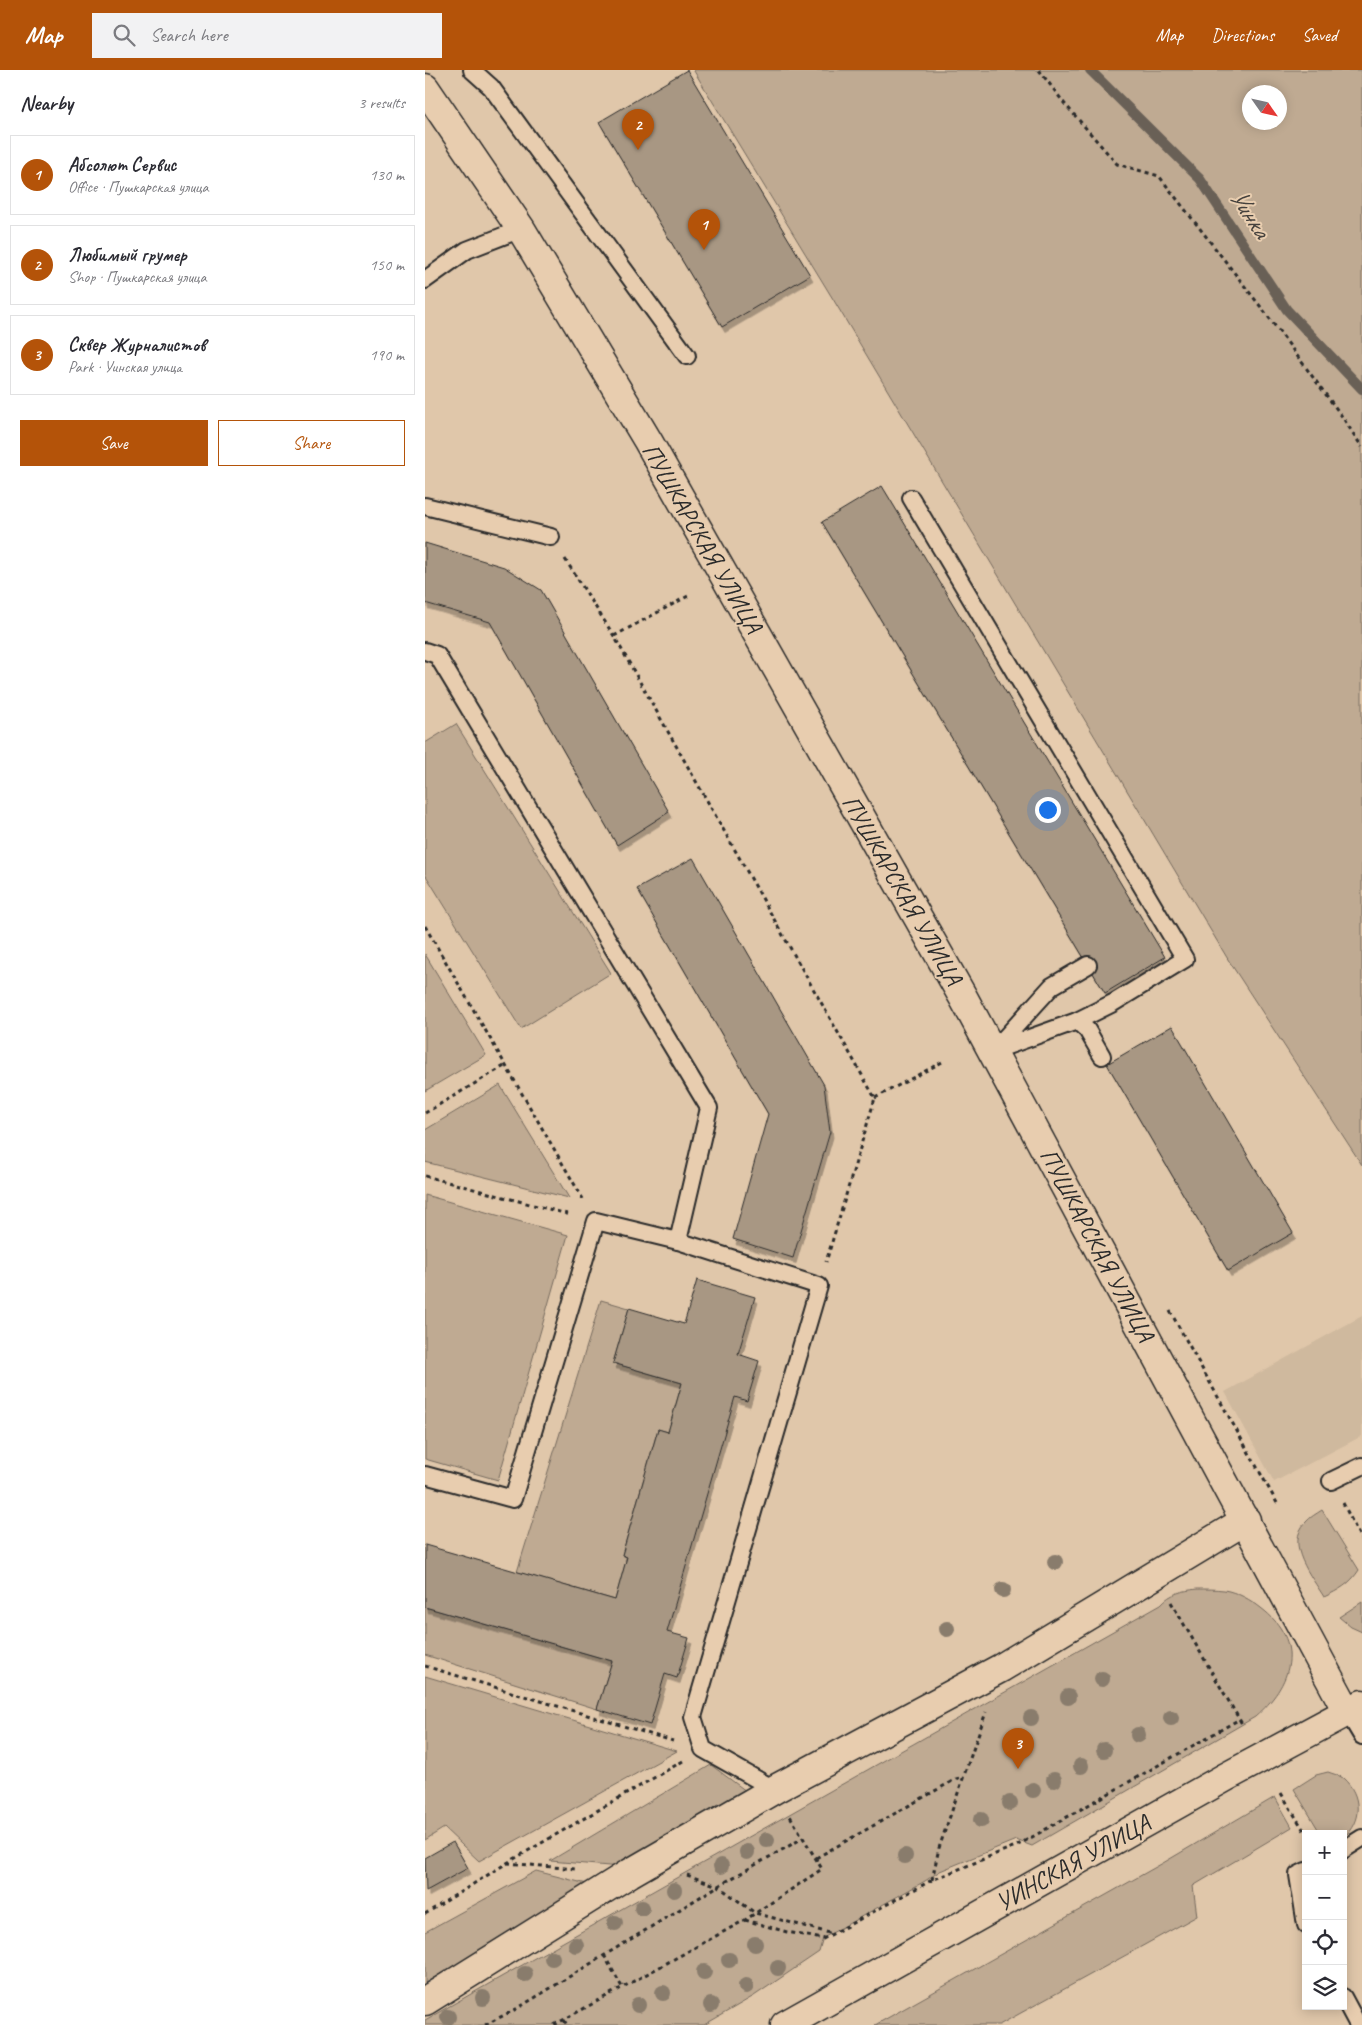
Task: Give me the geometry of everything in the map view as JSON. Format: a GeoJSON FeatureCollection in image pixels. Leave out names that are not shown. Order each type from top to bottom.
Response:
{"type":"FeatureCollection","features":[{"type":"Feature","properties":{"kind":"street","name":"ПУШКАРСКАЯ УЛИЦА"},"geometry":{"type":"LineString","coordinates":[[425,88],[521,229],[653,450],[993,1051],[1246,1520],[1355,1707]]}},
{"type":"Feature","properties":{"kind":"street"},"geometry":{"type":"LineString","coordinates":[[425,2001],[630,1874],[774,1789],[1001,1668],[1246,1520]]}},
{"type":"Feature","properties":{"kind":"street","name":"УИНСКАЯ УЛИЦА"},"geometry":{"type":"LineString","coordinates":[[785,2025],[1226,1777],[1355,1707]]}},
{"type":"Feature","properties":{"kind":"lane"},"geometry":{"type":"LineString","coordinates":[[473,70],[491,87],[687,356]]}},
{"type":"Feature","properties":{"kind":"lane"},"geometry":{"type":"LineString","coordinates":[[425,280],[467,250],[521,229]]}},
{"type":"Feature","properties":{"kind":"lane"},"geometry":{"type":"LineString","coordinates":[[911,498],[1185,959],[1113,1003],[1077,1021],[993,1051]]}},
{"type":"Feature","properties":{"kind":"lane"},"geometry":{"type":"LineString","coordinates":[[425,506],[551,537]]}},
{"type":"Feature","properties":{"kind":"lane"},"geometry":{"type":"LineString","coordinates":[[425,651],[437,654],[709,1108],[679,1241]]}},
{"type":"Feature","properties":{"kind":"lane"},"geometry":{"type":"LineString","coordinates":[[993,1051],[1052,986],[1088,965]]}},
{"type":"Feature","properties":{"kind":"lane"},"geometry":{"type":"LineString","coordinates":[[1077,1021],[1087,1030],[1103,1056]]}},
{"type":"Feature","properties":{"kind":"lane"},"geometry":{"type":"LineString","coordinates":[[425,1475],[513,1499],[596,1221],[679,1241],[819,1286],[693,1717],[703,1750],[774,1789]]}},
{"type":"Feature","properties":{"kind":"lane"},"geometry":{"type":"LineString","coordinates":[[1331,1481],[1362,1466]]}},
{"type":"Feature","properties":{"kind":"lane"},"geometry":{"type":"LineString","coordinates":[[1355,1707],[1362,1736]]}},
{"type":"Feature","properties":{"kind":"lane"},"geometry":{"type":"LineString","coordinates":[[1347,1847],[1362,1838]]}},
{"type":"Feature","properties":{"kind":"lane"},"geometry":{"type":"LineString","coordinates":[[1302,1873],[1298,1875],[1305,1920]]}},
{"type":"Feature","properties":{"kind":"lane"},"geometry":{"type":"LineString","coordinates":[[1347,2004],[1358,2025]]}},
{"type":"Feature","properties":{"kind":"path"},"geometry":{"type":"LineString","coordinates":[[1039,70],[1064,103],[1117,164],[1159,176],[1264,311],[1341,415],[1362,447]]}},
{"type":"Feature","properties":{"kind":"path"},"geometry":{"type":"LineString","coordinates":[[551,537],[614,636],[875,1098]]}},
{"type":"Feature","properties":{"kind":"path"},"geometry":{"type":"LineString","coordinates":[[614,636],[688,596]]}},
{"type":"Feature","properties":{"kind":"path"},"geometry":{"type":"LineString","coordinates":[[425,926],[596,1221]]}},
{"type":"Feature","properties":{"kind":"path"},"geometry":{"type":"LineString","coordinates":[[819,1286],[875,1098],[944,1061]]}},
{"type":"Feature","properties":{"kind":"path"},"geometry":{"type":"LineString","coordinates":[[425,1113],[506,1065]]}},
{"type":"Feature","properties":{"kind":"path"},"geometry":{"type":"LineString","coordinates":[[425,1176],[596,1221]]}},
{"type":"Feature","properties":{"kind":"path"},"geometry":{"type":"LineString","coordinates":[[1331,1481],[1362,1540]]}},
{"type":"Feature","properties":{"kind":"path"},"geometry":{"type":"LineString","coordinates":[[1155,1575],[1242,1724]]}},
{"type":"Feature","properties":{"kind":"path"},"geometry":{"type":"LineString","coordinates":[[425,1666],[703,1750]]}},
{"type":"Feature","properties":{"kind":"path"},"geometry":{"type":"LineString","coordinates":[[932,1880],[939,1848],[1001,1668]]}},
{"type":"Feature","properties":{"kind":"path"},"geometry":{"type":"LineString","coordinates":[[745,1920],[787,1932],[823,1939],[932,1880],[1019,1845],[1238,1720]]}},
{"type":"Feature","properties":{"kind":"path"},"geometry":{"type":"LineString","coordinates":[[425,1914],[507,1863],[703,1750]]}},
{"type":"Feature","properties":{"kind":"path"},"geometry":{"type":"LineString","coordinates":[[816,1858],[956,1779],[964,1777]]}},
{"type":"Feature","properties":{"kind":"path"},"geometry":{"type":"LineString","coordinates":[[554,2025],[745,1920],[822,1868],[774,1789]]}},
{"type":"Feature","properties":{"kind":"path"},"geometry":{"type":"LineString","coordinates":[[1281,1793],[1304,1830]]}},
{"type":"Feature","properties":{"kind":"path"},"geometry":{"type":"LineString","coordinates":[[485,2025],[518,2008],[709,1891],[803,1838]]}},
{"type":"Feature","properties":{"kind":"path"},"geometry":{"type":"LineString","coordinates":[[755,1913],[834,1934]]}},
{"type":"Feature","properties":{"kind":"path"},"geometry":{"type":"LineString","coordinates":[[604,1955],[622,1987]]}},
{"type":"Feature","properties":{"kind":"path"},"geometry":{"type":"LineString","coordinates":[[564,2020],[567,2025]]}},
{"type":"Feature","properties":{"kind":"shaded area"},"geometry":{"type":"Polygon","coordinates":[[[695,70],[1362,70],[1362,1165],[1229,961],[695,70]]]}},
{"type":"Feature","properties":{"kind":"shaded area"},"geometry":{"type":"Polygon","coordinates":[[[456,724],[611,973],[521,1029],[425,874],[425,743],[456,724]]]}},
{"type":"Feature","properties":{"kind":"shaded area"},"geometry":{"type":"Polygon","coordinates":[[[425,954],[486,1055],[425,1091],[425,954]]]}},
{"type":"Feature","properties":{"kind":"shaded area"},"geometry":{"type":"Polygon","coordinates":[[[500,1085],[569,1198],[425,1162],[425,1130],[500,1085]]]}},
{"type":"Feature","properties":{"kind":"shaded area"},"geometry":{"type":"Polygon","coordinates":[[[425,1195],[568,1235],[498,1480],[425,1459],[425,1195]]]}},
{"type":"Feature","properties":{"kind":"shaded area"},"geometry":{"type":"Polygon","coordinates":[[[601,1300],[629,1308],[613,1363],[682,1383],[668,1432],[658,1429],[622,1555],[627,1557],[615,1600],[517,1572],[601,1300]]]}},
{"type":"Feature","properties":{"kind":"shaded area"},"geometry":{"type":"Polygon","coordinates":[[[1362,1316],[1362,1436],[1274,1482],[1225,1392],[1362,1316]]]}},
{"type":"Feature","properties":{"kind":"shaded area"},"geometry":{"type":"Polygon","coordinates":[[[1322,1510],[1359,1570],[1344,1586],[1324,1597],[1302,1560],[1298,1540],[1300,1531],[1306,1522],[1322,1510]]]}},
{"type":"Feature","properties":{"kind":"shaded area"},"geometry":{"type":"Polygon","coordinates":[[[1197,1589],[1224,1590],[1239,1594],[1261,1608],[1275,1621],[1284,1635],[1289,1649],[1289,1663],[1278,1691],[1268,1705],[1255,1717],[1032,1846],[1016,1840],[940,1871],[823,1938],[819,1952],[754,1996],[704,2025],[425,2025],[425,2020],[1161,1604],[1173,1595],[1197,1589]]]}},
{"type":"Feature","properties":{"kind":"shaded area"},"geometry":{"type":"Polygon","coordinates":[[[1362,1602],[1362,1632],[1351,1627],[1339,1617],[1362,1602]]]}},
{"type":"Feature","properties":{"kind":"shaded area"},"geometry":{"type":"Polygon","coordinates":[[[425,1607],[612,1661],[597,1709],[425,1655],[425,1607]]]}},
{"type":"Feature","properties":{"kind":"shaded area"},"geometry":{"type":"Polygon","coordinates":[[[425,1676],[677,1751],[479,1861],[444,1828],[425,1840],[425,1676]]]}},
{"type":"Feature","properties":{"kind":"shaded area"},"geometry":{"type":"Polygon","coordinates":[[[711,1765],[750,1794],[621,1867],[550,1861],[711,1765]]]}},
{"type":"Feature","properties":{"kind":"shaded area"},"geometry":{"type":"Polygon","coordinates":[[[1328,1772],[1338,1775],[1343,1778],[1354,1792],[1357,1808],[1356,1816],[1354,1824],[1347,1833],[1347,1830],[1319,1830],[1294,1789],[1316,1775],[1328,1772]]]}},
{"type":"Feature","properties":{"kind":"shaded area"},"geometry":{"type":"Polygon","coordinates":[[[1275,1797],[1292,1827],[1193,1886],[1197,1916],[999,2025],[875,2025],[1163,1863],[1275,1797]]]}},
{"type":"Feature","properties":{"kind":"shaded area"},"geometry":{"type":"Polygon","coordinates":[[[536,1871],[591,1885],[425,1983],[425,1932],[536,1871]]]}},
{"type":"Feature","properties":{"kind":"building"},"geometry":{"type":"Polygon","coordinates":[[[687,70],[810,275],[722,327],[599,122],[687,70]]]}},
{"type":"Feature","properties":{"kind":"building"},"geometry":{"type":"Polygon","coordinates":[[[882,486],[1165,957],[1105,993],[822,522],[882,486]]]}},
{"type":"Feature","properties":{"kind":"building"},"geometry":{"type":"Polygon","coordinates":[[[425,543],[504,567],[541,590],[669,812],[617,845],[490,622],[425,603],[425,543]]]}},
{"type":"Feature","properties":{"kind":"building"},"geometry":{"type":"Polygon","coordinates":[[[693,858],[824,1085],[830,1132],[793,1258],[733,1239],[768,1114],[637,889],[693,858]]]}},
{"type":"Feature","properties":{"kind":"building"},"geometry":{"type":"Polygon","coordinates":[[[1172,1026],[1293,1233],[1228,1271],[1107,1064],[1172,1026]]]}},
{"type":"Feature","properties":{"kind":"building"},"geometry":{"type":"Polygon","coordinates":[[[697,1280],[755,1297],[738,1354],[759,1361],[747,1401],[735,1397],[667,1632],[689,1638],[677,1678],[665,1674],[650,1725],[597,1709],[612,1661],[425,1607],[425,1545],[615,1600],[627,1557],[622,1555],[658,1429],[668,1432],[682,1383],[613,1363],[629,1308],[684,1324],[697,1280]]]}},
{"type":"Feature","properties":{"kind":"building"},"geometry":{"type":"Polygon","coordinates":[[[453,1842],[468,1868],[426,1891],[425,1858],[453,1842]]]}},
{"type":"Feature","properties":{"kind":"waterway","name":"Уинка"},"geometry":{"type":"LineString","coordinates":[[1090,70],[1200,179],[1287,310],[1362,389]]}},
{"type":"Feature","properties":{"kind":"place","name":"Любимый грумер"},"geometry":{"type":"Point","coordinates":[638,150]}},
{"type":"Feature","properties":{"kind":"place","name":"Абсолют Сервис"},"geometry":{"type":"Point","coordinates":[704,250]}},
{"type":"Feature","properties":{"kind":"place","name":"Сквер Журналистов"},"geometry":{"type":"Point","coordinates":[1018,1769]}}]}
